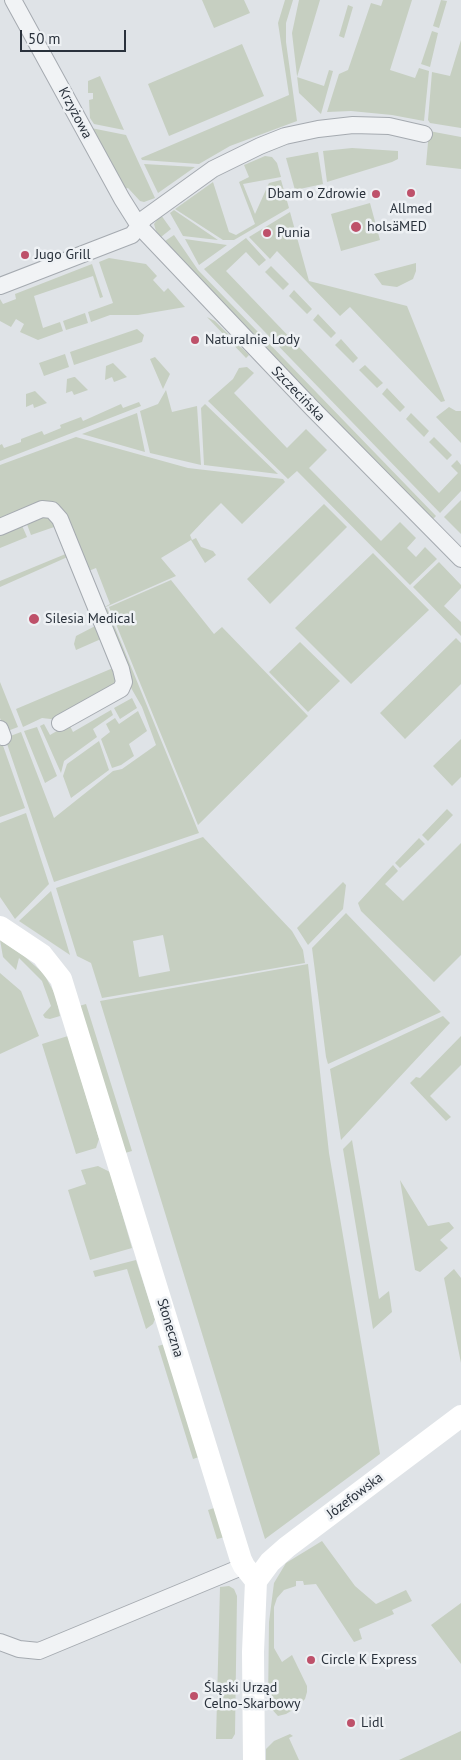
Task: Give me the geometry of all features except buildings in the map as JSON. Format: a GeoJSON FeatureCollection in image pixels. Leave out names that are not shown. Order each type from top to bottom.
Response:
{"type":"FeatureCollection","features":[{"type":"Feature","properties":{"kind":"street","name":"Krzyżowa"},"geometry":{"type":"LineString","coordinates":[[13,0],[122,199],[139,226]]}},
{"type":"Feature","properties":{"kind":"street"},"geometry":{"type":"LineString","coordinates":[[0,286],[132,235],[145,218],[213,170],[260,146],[285,136],[353,124],[389,126],[424,134]]}},
{"type":"Feature","properties":{"kind":"street","name":"Szczecińska"},"geometry":{"type":"LineString","coordinates":[[139,226],[299,395],[461,559]]}},
{"type":"Feature","properties":{"kind":"street"},"geometry":{"type":"LineString","coordinates":[[0,527],[42,509],[52,510],[60,519],[122,669],[124,682],[121,689],[60,723]]}},
{"type":"Feature","properties":{"kind":"street","name":"Słoneczna"},"geometry":{"type":"LineString","coordinates":[[0,927],[42,955],[61,979],[250,1574],[254,1760]]}},
{"type":"Feature","properties":{"kind":"street","name":"Józefowska"},"geometry":{"type":"LineString","coordinates":[[250,1574],[270,1562],[287,1546],[461,1416]]}},
{"type":"Feature","properties":{"kind":"street"},"geometry":{"type":"LineString","coordinates":[[0,1642],[19,1649],[39,1651],[250,1574]]}},
{"type":"Feature","properties":{"kind":"green space"},"geometry":{"type":"Polygon","coordinates":[[[202,0],[244,0],[250,13],[214,28],[202,0]]]}},
{"type":"Feature","properties":{"kind":"green space"},"geometry":{"type":"Polygon","coordinates":[[[285,0],[293,0],[286,23],[286,42],[297,121],[230,146],[199,164],[142,160],[141,158],[289,95],[278,23],[285,0]]]}},
{"type":"Feature","properties":{"kind":"green space"},"geometry":{"type":"Polygon","coordinates":[[[299,0],[320,0],[297,77],[292,33],[299,0]]]}},
{"type":"Feature","properties":{"kind":"green space"},"geometry":{"type":"Polygon","coordinates":[[[383,0],[412,0],[390,70],[415,78],[419,68],[429,71],[424,121],[392,115],[351,111],[327,112],[339,74],[348,70],[371,3],[381,6],[383,0]]]}},
{"type":"Feature","properties":{"kind":"green space"},"geometry":{"type":"Polygon","coordinates":[[[441,0],[447,1],[439,28],[433,26],[441,0]]]}},
{"type":"Feature","properties":{"kind":"green space"},"geometry":{"type":"Polygon","coordinates":[[[348,5],[353,7],[344,38],[339,36],[348,5]]]}},
{"type":"Feature","properties":{"kind":"green space"},"geometry":{"type":"Polygon","coordinates":[[[432,31],[438,33],[430,67],[421,64],[432,31]]]}},
{"type":"Feature","properties":{"kind":"green space"},"geometry":{"type":"Polygon","coordinates":[[[461,40],[461,128],[430,123],[428,120],[432,72],[450,76],[461,40]]]}},
{"type":"Feature","properties":{"kind":"green space"},"geometry":{"type":"Polygon","coordinates":[[[242,44],[264,96],[169,136],[148,84],[242,44]]]}},
{"type":"Feature","properties":{"kind":"green space"},"geometry":{"type":"Polygon","coordinates":[[[329,70],[333,71],[321,114],[299,93],[297,77],[324,86],[329,70]]]}},
{"type":"Feature","properties":{"kind":"green space"},"geometry":{"type":"Polygon","coordinates":[[[100,76],[124,130],[94,124],[90,118],[89,100],[93,99],[93,93],[88,93],[88,81],[100,76]]]}},
{"type":"Feature","properties":{"kind":"green space"},"geometry":{"type":"Polygon","coordinates":[[[91,128],[126,135],[155,198],[144,202],[140,201],[128,188],[124,189],[91,128]]]}},
{"type":"Feature","properties":{"kind":"green space"},"geometry":{"type":"Polygon","coordinates":[[[429,131],[461,137],[461,169],[426,165],[429,131]]]}},
{"type":"Feature","properties":{"kind":"green space"},"geometry":{"type":"Polygon","coordinates":[[[352,148],[398,151],[398,159],[327,182],[323,151],[352,148]]]}},
{"type":"Feature","properties":{"kind":"green space"},"geometry":{"type":"Polygon","coordinates":[[[318,152],[323,184],[295,190],[286,158],[318,152]]]}},
{"type":"Feature","properties":{"kind":"green space"},"geometry":{"type":"Polygon","coordinates":[[[265,156],[272,157],[277,163],[281,177],[243,184],[255,214],[269,183],[281,180],[289,208],[234,240],[223,240],[175,209],[213,182],[229,232],[236,235],[255,224],[239,182],[249,177],[244,165],[265,156]]]}},
{"type":"Feature","properties":{"kind":"green space"},"geometry":{"type":"Polygon","coordinates":[[[144,164],[195,167],[158,193],[144,164]]]}},
{"type":"Feature","properties":{"kind":"green space"},"geometry":{"type":"Polygon","coordinates":[[[370,203],[380,240],[341,251],[331,214],[370,203]]]}},
{"type":"Feature","properties":{"kind":"green space"},"geometry":{"type":"Polygon","coordinates":[[[174,210],[218,240],[183,236],[170,213],[174,210]]]}},
{"type":"Feature","properties":{"kind":"green space"},"geometry":{"type":"Polygon","coordinates":[[[290,212],[309,281],[407,306],[445,401],[441,402],[350,307],[340,316],[277,251],[270,259],[249,237],[290,212]]]}},
{"type":"Feature","properties":{"kind":"green space"},"geometry":{"type":"Polygon","coordinates":[[[161,215],[171,229],[161,237],[156,231],[154,224],[161,215]]]}},
{"type":"Feature","properties":{"kind":"green space"},"geometry":{"type":"Polygon","coordinates":[[[174,235],[198,270],[436,516],[433,519],[246,330],[165,241],[174,235]]]}},
{"type":"Feature","properties":{"kind":"green space"},"geometry":{"type":"Polygon","coordinates":[[[246,238],[266,260],[259,266],[246,252],[226,271],[439,493],[458,473],[451,466],[457,460],[461,465],[461,491],[440,513],[204,269],[246,238]]]}},
{"type":"Feature","properties":{"kind":"green space"},"geometry":{"type":"Polygon","coordinates":[[[185,239],[227,245],[199,265],[185,239]]]}},
{"type":"Feature","properties":{"kind":"green space"},"geometry":{"type":"Polygon","coordinates":[[[109,258],[146,264],[157,276],[153,280],[164,292],[168,288],[185,307],[138,315],[110,315],[91,322],[88,312],[113,303],[99,262],[109,258]]]}},
{"type":"Feature","properties":{"kind":"green space"},"geometry":{"type":"Polygon","coordinates":[[[416,263],[413,279],[397,287],[382,285],[374,274],[416,263]]]}},
{"type":"Feature","properties":{"kind":"green space"},"geometry":{"type":"Polygon","coordinates":[[[92,264],[103,297],[100,298],[93,276],[34,296],[43,328],[60,322],[63,331],[38,340],[20,332],[24,324],[16,319],[11,327],[0,321],[0,299],[3,304],[16,299],[15,294],[92,264]]]}},
{"type":"Feature","properties":{"kind":"green space"},"geometry":{"type":"Polygon","coordinates":[[[271,266],[289,284],[283,290],[265,272],[271,266]]]}},
{"type":"Feature","properties":{"kind":"green space"},"geometry":{"type":"Polygon","coordinates":[[[294,290],[312,309],[307,314],[289,296],[294,290]]]}},
{"type":"Feature","properties":{"kind":"green space"},"geometry":{"type":"Polygon","coordinates":[[[85,313],[88,323],[66,330],[63,321],[85,313]]]}},
{"type":"Feature","properties":{"kind":"green space"},"geometry":{"type":"Polygon","coordinates":[[[318,314],[336,333],[331,338],[313,320],[318,314]]]}},
{"type":"Feature","properties":{"kind":"green space"},"geometry":{"type":"Polygon","coordinates":[[[207,317],[215,321],[249,355],[246,358],[207,317]]]}},
{"type":"Feature","properties":{"kind":"green space"},"geometry":{"type":"Polygon","coordinates":[[[137,329],[144,335],[142,342],[74,365],[70,352],[137,329]]]}},
{"type":"Feature","properties":{"kind":"green space"},"geometry":{"type":"Polygon","coordinates":[[[341,339],[358,358],[353,363],[335,345],[341,339]]]}},
{"type":"Feature","properties":{"kind":"green space"},"geometry":{"type":"Polygon","coordinates":[[[65,354],[69,367],[44,376],[39,363],[65,354]]]}},
{"type":"Feature","properties":{"kind":"green space"},"geometry":{"type":"Polygon","coordinates":[[[155,357],[170,374],[163,389],[150,359],[155,357]]]}},
{"type":"Feature","properties":{"kind":"green space"},"geometry":{"type":"Polygon","coordinates":[[[113,363],[127,377],[114,382],[112,377],[105,380],[106,366],[113,363]]]}},
{"type":"Feature","properties":{"kind":"green space"},"geometry":{"type":"Polygon","coordinates":[[[365,365],[383,383],[377,388],[359,370],[365,365]]]}},
{"type":"Feature","properties":{"kind":"green space"},"geometry":{"type":"Polygon","coordinates":[[[247,367],[254,373],[234,393],[287,448],[306,429],[327,450],[309,468],[381,541],[400,522],[416,538],[407,548],[416,557],[425,547],[437,559],[410,585],[297,471],[288,479],[208,401],[233,379],[239,368],[247,367]]]}},
{"type":"Feature","properties":{"kind":"green space"},"geometry":{"type":"Polygon","coordinates":[[[75,377],[88,390],[74,395],[72,391],[66,393],[67,379],[75,377]]]}},
{"type":"Feature","properties":{"kind":"green space"},"geometry":{"type":"Polygon","coordinates":[[[387,388],[405,407],[400,412],[382,394],[387,388]]]}},
{"type":"Feature","properties":{"kind":"green space"},"geometry":{"type":"Polygon","coordinates":[[[166,390],[172,412],[197,406],[201,465],[150,453],[140,411],[158,404],[166,390]]]}},
{"type":"Feature","properties":{"kind":"green space"},"geometry":{"type":"Polygon","coordinates":[[[35,391],[47,403],[34,408],[33,404],[26,407],[26,394],[35,391]]]}},
{"type":"Feature","properties":{"kind":"green space"},"geometry":{"type":"Polygon","coordinates":[[[139,402],[141,406],[0,461],[0,445],[2,444],[4,448],[42,431],[44,435],[61,428],[60,425],[81,417],[83,421],[121,404],[123,408],[139,402]]]}},
{"type":"Feature","properties":{"kind":"green space"},"geometry":{"type":"Polygon","coordinates":[[[205,404],[278,474],[204,465],[201,408],[205,404]]]}},
{"type":"Feature","properties":{"kind":"green space"},"geometry":{"type":"Polygon","coordinates":[[[449,407],[456,411],[461,411],[461,443],[436,417],[449,407]]]}},
{"type":"Feature","properties":{"kind":"green space"},"geometry":{"type":"Polygon","coordinates":[[[137,413],[145,452],[82,434],[137,413]]]}},
{"type":"Feature","properties":{"kind":"green space"},"geometry":{"type":"Polygon","coordinates":[[[411,413],[429,431],[424,437],[406,419],[411,413]]]}},
{"type":"Feature","properties":{"kind":"green space"},"geometry":{"type":"Polygon","coordinates":[[[76,437],[188,468],[283,479],[285,482],[242,524],[221,503],[208,516],[190,535],[192,540],[196,538],[201,547],[213,551],[216,555],[205,563],[191,540],[161,558],[176,576],[101,609],[110,604],[96,568],[86,572],[51,507],[0,523],[0,465],[76,437]]]}},
{"type":"Feature","properties":{"kind":"green space"},"geometry":{"type":"Polygon","coordinates":[[[434,437],[452,455],[447,460],[429,442],[434,437]]]}},
{"type":"Feature","properties":{"kind":"green space"},"geometry":{"type":"Polygon","coordinates":[[[461,500],[461,534],[444,517],[461,500]]]}},
{"type":"Feature","properties":{"kind":"green space"},"geometry":{"type":"Polygon","coordinates":[[[324,504],[347,527],[270,604],[247,579],[324,504]]]}},
{"type":"Feature","properties":{"kind":"green space"},"geometry":{"type":"Polygon","coordinates":[[[50,513],[57,526],[31,535],[25,519],[50,513]]]}},
{"type":"Feature","properties":{"kind":"green space"},"geometry":{"type":"Polygon","coordinates":[[[20,521],[27,537],[0,548],[0,530],[20,521]]]}},
{"type":"Feature","properties":{"kind":"green space"},"geometry":{"type":"Polygon","coordinates":[[[58,528],[72,555],[0,587],[0,581],[68,553],[58,528]]]}},
{"type":"Feature","properties":{"kind":"green space"},"geometry":{"type":"Polygon","coordinates":[[[373,553],[429,610],[351,684],[295,628],[373,553]]]}},
{"type":"Feature","properties":{"kind":"green space"},"geometry":{"type":"Polygon","coordinates":[[[439,562],[461,585],[461,588],[444,606],[461,622],[461,636],[413,587],[439,562]]]}},
{"type":"Feature","properties":{"kind":"green space"},"geometry":{"type":"Polygon","coordinates":[[[171,580],[214,634],[222,627],[308,716],[198,825],[109,607],[171,580]]]}},
{"type":"Feature","properties":{"kind":"green space"},"geometry":{"type":"Polygon","coordinates":[[[107,608],[199,833],[54,882],[5,738],[21,732],[54,818],[113,771],[122,769],[156,745],[142,707],[126,679],[100,611],[107,608]]]}},
{"type":"Feature","properties":{"kind":"green space"},"geometry":{"type":"Polygon","coordinates":[[[99,624],[118,670],[119,688],[59,720],[42,718],[23,727],[16,709],[113,668],[101,639],[76,650],[74,644],[76,636],[99,624]]]}},
{"type":"Feature","properties":{"kind":"green space"},"geometry":{"type":"Polygon","coordinates":[[[456,638],[461,643],[461,684],[405,739],[380,713],[456,638]]]}},
{"type":"Feature","properties":{"kind":"green space"},"geometry":{"type":"Polygon","coordinates":[[[300,642],[340,681],[308,712],[269,672],[300,642]]]}},
{"type":"Feature","properties":{"kind":"green space"},"geometry":{"type":"Polygon","coordinates":[[[0,682],[18,727],[5,732],[0,718],[0,682]]]}},
{"type":"Feature","properties":{"kind":"green space"},"geometry":{"type":"Polygon","coordinates":[[[132,698],[137,708],[120,719],[114,708],[132,698]]]}},
{"type":"Feature","properties":{"kind":"green space"},"geometry":{"type":"Polygon","coordinates":[[[111,710],[113,715],[93,729],[97,737],[64,761],[61,773],[40,726],[44,724],[50,735],[69,724],[73,732],[111,710]]]}},
{"type":"Feature","properties":{"kind":"green space"},"geometry":{"type":"Polygon","coordinates":[[[138,711],[147,731],[129,744],[134,756],[121,765],[112,768],[101,739],[110,732],[106,724],[115,718],[119,724],[138,711]]]}},
{"type":"Feature","properties":{"kind":"green space"},"geometry":{"type":"Polygon","coordinates":[[[37,727],[57,776],[45,783],[24,731],[37,727]]]}},
{"type":"Feature","properties":{"kind":"green space"},"geometry":{"type":"Polygon","coordinates":[[[461,739],[461,777],[452,786],[433,766],[461,739]]]}},
{"type":"Feature","properties":{"kind":"green space"},"geometry":{"type":"Polygon","coordinates":[[[0,741],[25,808],[0,817],[0,741]]]}},
{"type":"Feature","properties":{"kind":"green space"},"geometry":{"type":"Polygon","coordinates":[[[99,741],[109,770],[71,798],[63,776],[67,764],[99,741]]]}},
{"type":"Feature","properties":{"kind":"green space"},"geometry":{"type":"Polygon","coordinates":[[[447,809],[453,815],[428,841],[422,835],[447,809]]]}},
{"type":"Feature","properties":{"kind":"green space"},"geometry":{"type":"Polygon","coordinates":[[[26,813],[49,884],[15,919],[0,897],[0,823],[26,813]]]}},
{"type":"Feature","properties":{"kind":"green space"},"geometry":{"type":"Polygon","coordinates":[[[203,837],[292,931],[303,950],[305,963],[102,998],[91,963],[77,956],[56,888],[203,837]],[[163,935],[133,941],[139,977],[170,971],[163,935]]]}},
{"type":"Feature","properties":{"kind":"green space"},"geometry":{"type":"Polygon","coordinates":[[[419,838],[425,844],[400,868],[395,863],[419,838]]]}},
{"type":"Feature","properties":{"kind":"green space"},"geometry":{"type":"Polygon","coordinates":[[[461,843],[461,955],[434,982],[361,911],[358,903],[393,865],[398,871],[385,884],[403,901],[461,843]]]}},
{"type":"Feature","properties":{"kind":"green space"},"geometry":{"type":"Polygon","coordinates":[[[343,882],[346,885],[343,909],[308,945],[297,928],[343,882]]]}},
{"type":"Feature","properties":{"kind":"green space"},"geometry":{"type":"Polygon","coordinates":[[[51,891],[70,955],[19,921],[51,891]]]}},
{"type":"Feature","properties":{"kind":"green space"},"geometry":{"type":"Polygon","coordinates":[[[346,913],[441,1012],[328,1064],[312,948],[346,913]]]}},
{"type":"Feature","properties":{"kind":"green space"},"geometry":{"type":"Polygon","coordinates":[[[0,940],[24,956],[44,974],[56,996],[60,1016],[50,1019],[45,1018],[43,1015],[51,1006],[42,981],[19,958],[16,970],[3,957],[0,940]]]}},
{"type":"Feature","properties":{"kind":"green space"},"geometry":{"type":"Polygon","coordinates":[[[308,964],[329,1153],[380,1454],[265,1539],[100,1001],[308,964]]]}},
{"type":"Feature","properties":{"kind":"green space"},"geometry":{"type":"Polygon","coordinates":[[[0,973],[21,991],[39,1036],[0,1054],[0,973]]]}},
{"type":"Feature","properties":{"kind":"green space"},"geometry":{"type":"Polygon","coordinates":[[[86,1004],[132,1151],[125,1153],[79,1006],[86,1004]]]}},
{"type":"Feature","properties":{"kind":"green space"},"geometry":{"type":"Polygon","coordinates":[[[443,1016],[450,1023],[341,1140],[330,1069],[443,1016]]]}},
{"type":"Feature","properties":{"kind":"green space"},"geometry":{"type":"Polygon","coordinates":[[[68,1036],[99,1139],[96,1148],[76,1154],[42,1044],[68,1036]]]}},
{"type":"Feature","properties":{"kind":"green space"},"geometry":{"type":"Polygon","coordinates":[[[461,1036],[461,1065],[430,1096],[451,1117],[446,1121],[410,1083],[416,1077],[420,1078],[461,1036]]]}},
{"type":"Feature","properties":{"kind":"green space"},"geometry":{"type":"Polygon","coordinates":[[[352,1140],[379,1299],[389,1291],[392,1312],[373,1329],[343,1149],[352,1140]]]}},
{"type":"Feature","properties":{"kind":"green space"},"geometry":{"type":"Polygon","coordinates":[[[98,1166],[110,1172],[132,1248],[90,1260],[68,1190],[86,1184],[81,1170],[98,1166]]]}},
{"type":"Feature","properties":{"kind":"green space"},"geometry":{"type":"Polygon","coordinates":[[[400,1180],[428,1226],[449,1222],[454,1228],[440,1240],[448,1248],[420,1272],[415,1270],[400,1180]]]}},
{"type":"Feature","properties":{"kind":"green space"},"geometry":{"type":"Polygon","coordinates":[[[136,1260],[155,1319],[153,1324],[146,1329],[127,1269],[95,1277],[93,1271],[136,1260]]]}},
{"type":"Feature","properties":{"kind":"green space"},"geometry":{"type":"Polygon","coordinates":[[[454,1269],[461,1278],[461,1363],[444,1278],[454,1269]]]}},
{"type":"Feature","properties":{"kind":"green space"},"geometry":{"type":"Polygon","coordinates":[[[165,1344],[202,1456],[193,1459],[158,1346],[165,1344]]]}},
{"type":"Feature","properties":{"kind":"green space"},"geometry":{"type":"Polygon","coordinates":[[[217,1507],[225,1537],[217,1539],[208,1510],[217,1507]]]}},
{"type":"Feature","properties":{"kind":"green space"},"geometry":{"type":"Polygon","coordinates":[[[322,1541],[355,1586],[376,1604],[406,1590],[412,1601],[392,1610],[394,1614],[359,1629],[362,1639],[354,1642],[316,1584],[304,1585],[303,1581],[296,1581],[296,1586],[284,1590],[277,1598],[274,1607],[274,1648],[282,1662],[292,1655],[307,1686],[307,1692],[305,1699],[296,1708],[278,1716],[268,1705],[269,1622],[274,1583],[286,1563],[322,1541]]]}},
{"type":"Feature","properties":{"kind":"green space"},"geometry":{"type":"Polygon","coordinates":[[[229,1586],[234,1589],[237,1596],[235,1734],[232,1739],[216,1739],[220,1587],[229,1586]]]}},
{"type":"Feature","properties":{"kind":"green space"},"geometry":{"type":"Polygon","coordinates":[[[461,1603],[461,1664],[431,1625],[461,1603]]]}},
{"type":"Feature","properties":{"kind":"green space"},"geometry":{"type":"Polygon","coordinates":[[[461,1731],[461,1760],[399,1760],[461,1731]]]}},
{"type":"Feature","properties":{"kind":"green space"},"geometry":{"type":"Polygon","coordinates":[[[290,1734],[293,1736],[289,1738],[299,1760],[266,1760],[266,1749],[274,1741],[290,1734]]]}},
{"type":"Feature","properties":{"kind":"place","name":"Allmed"},"geometry":{"type":"Point","coordinates":[411,193]}},
{"type":"Feature","properties":{"kind":"place","name":"Dbam o Zdrowie"},"geometry":{"type":"Point","coordinates":[376,194]}},
{"type":"Feature","properties":{"kind":"place","name":"holsäMED"},"geometry":{"type":"Point","coordinates":[356,227]}},
{"type":"Feature","properties":{"kind":"place","name":"Punia"},"geometry":{"type":"Point","coordinates":[267,233]}},
{"type":"Feature","properties":{"kind":"place","name":"Jugo Grill"},"geometry":{"type":"Point","coordinates":[25,255]}},
{"type":"Feature","properties":{"kind":"place","name":"Naturalnie Lody"},"geometry":{"type":"Point","coordinates":[195,340]}},
{"type":"Feature","properties":{"kind":"place","name":"Silesia Medical"},"geometry":{"type":"Point","coordinates":[34,619]}},
{"type":"Feature","properties":{"kind":"place","name":"Circle K Express"},"geometry":{"type":"Point","coordinates":[311,1660]}},
{"type":"Feature","properties":{"kind":"place","name":"Śląski Urząd Celno-Skarbowy"},"geometry":{"type":"Point","coordinates":[194,1696]}},
{"type":"Feature","properties":{"kind":"place","name":"Lidl"},"geometry":{"type":"Point","coordinates":[351,1723]}}]}
